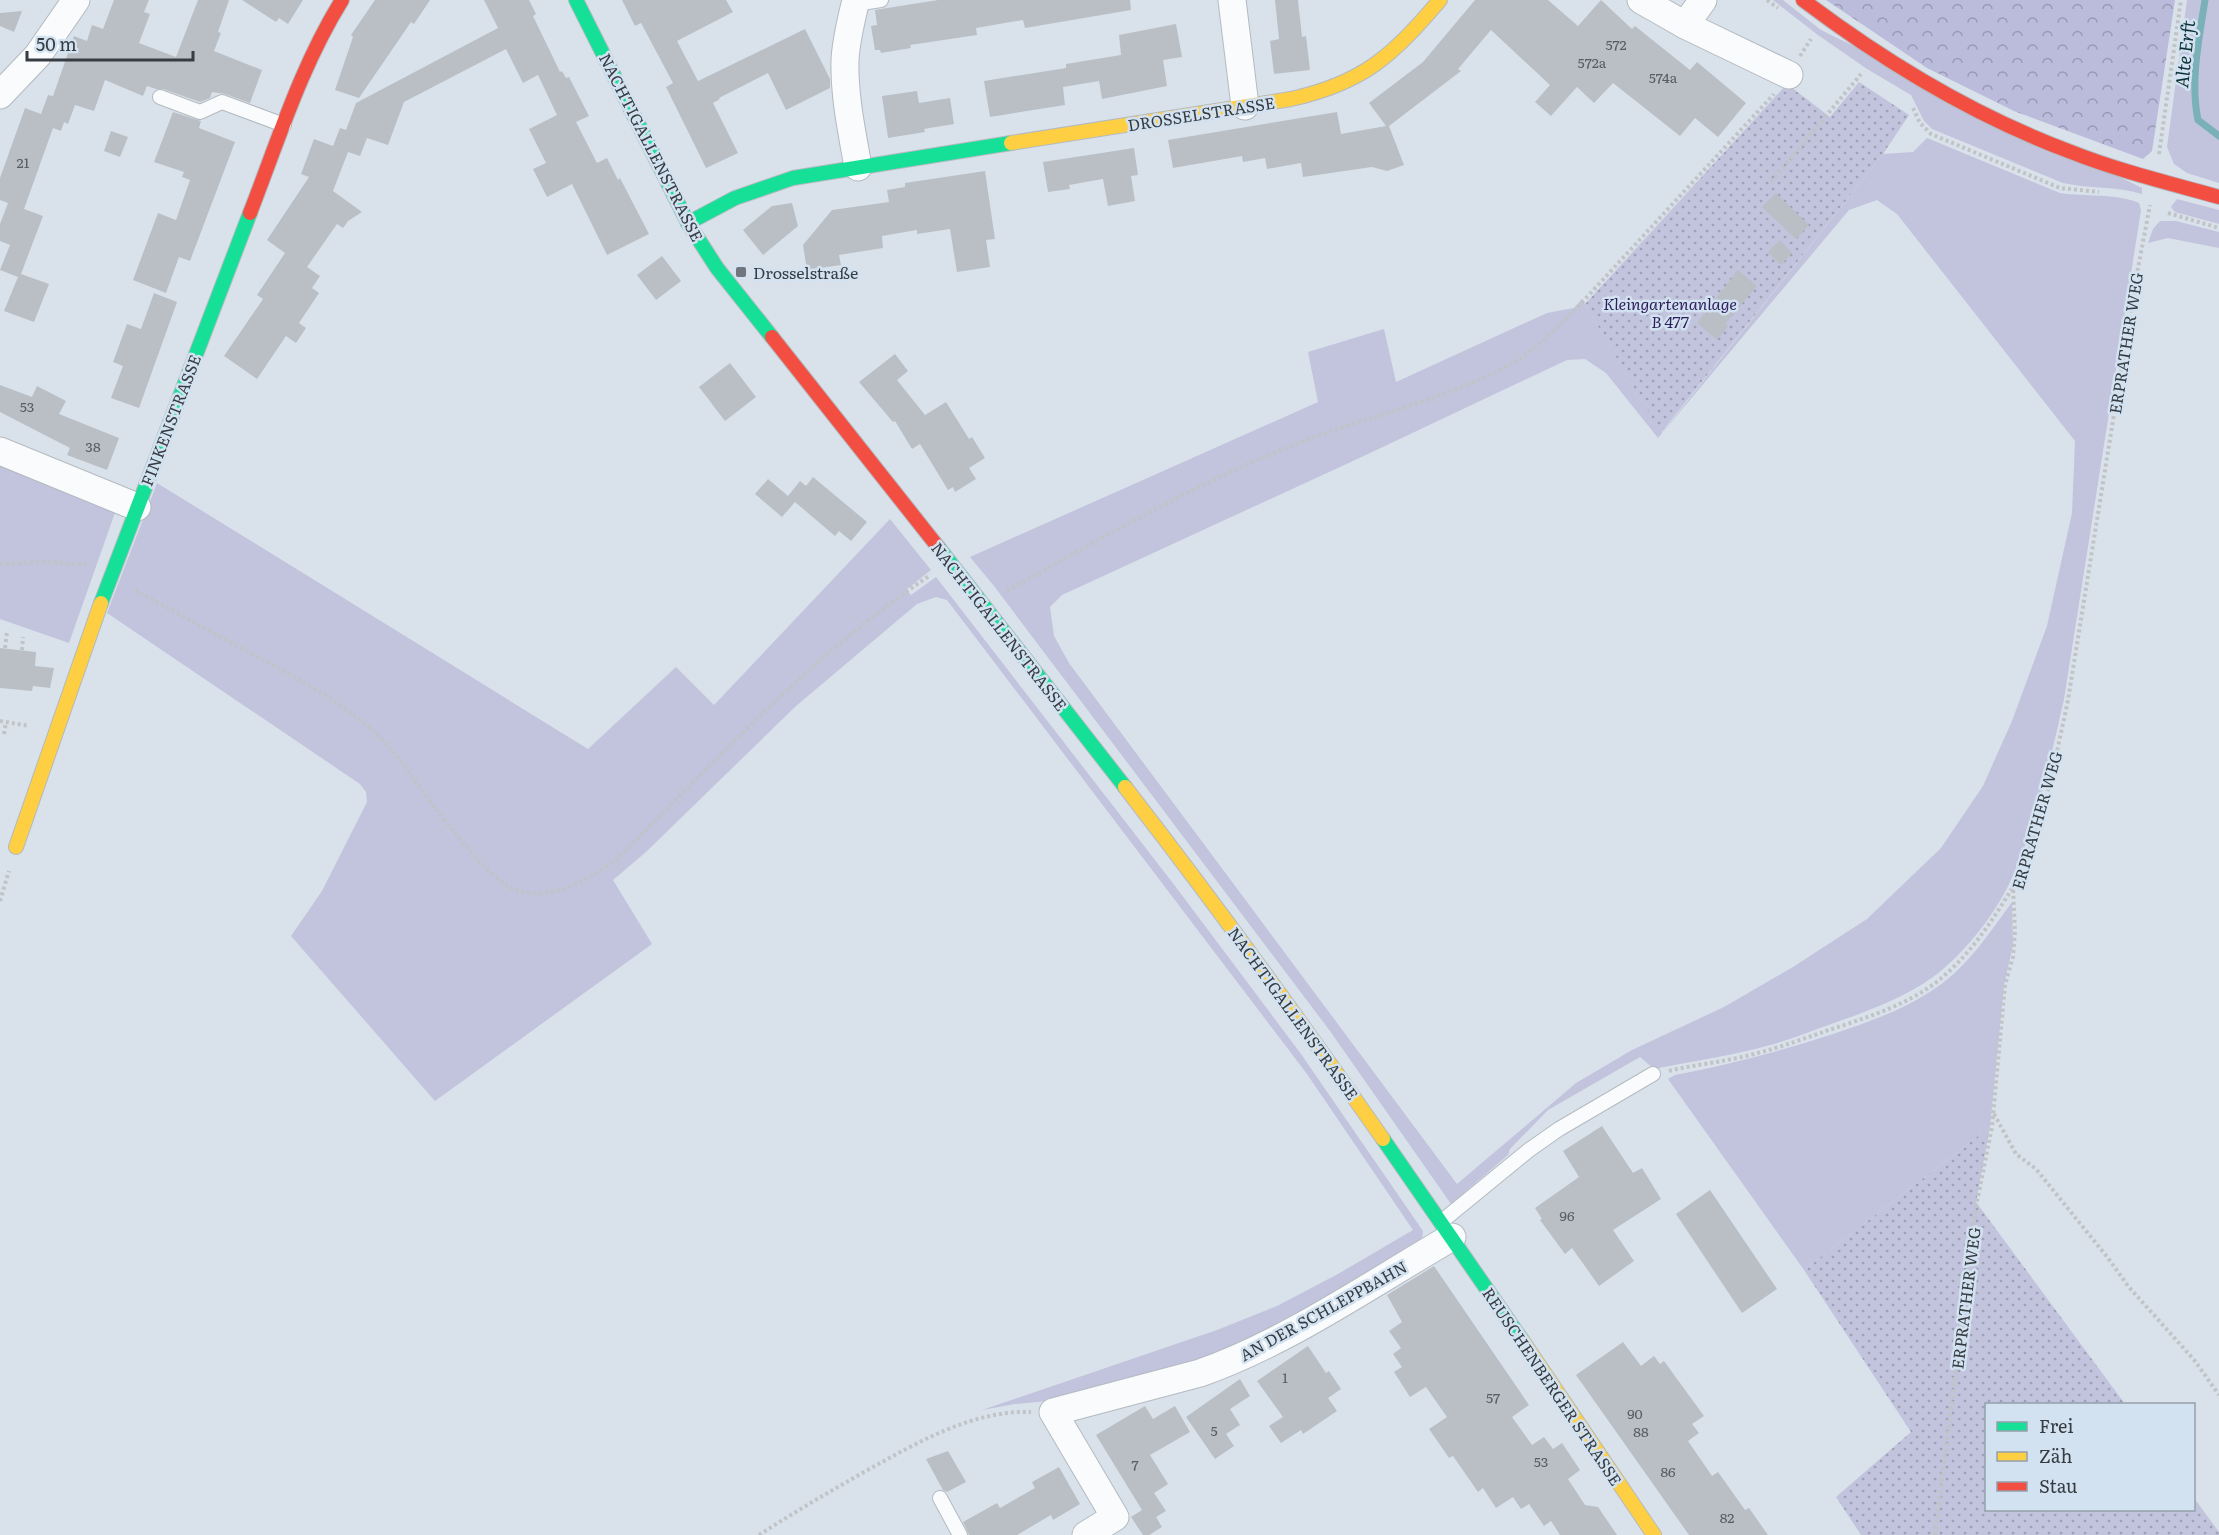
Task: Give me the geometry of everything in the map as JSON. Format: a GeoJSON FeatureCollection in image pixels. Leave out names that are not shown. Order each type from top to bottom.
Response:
{"type":"FeatureCollection","features":[{"type":"Feature","properties":{"kind":"main road","name":"FINKENSTRASSE"},"geometry":{"type":"LineString","coordinates":[[16,847],[111,577],[284,125],[315,45],[342,0]]}},
{"type":"Feature","properties":{"kind":"main road","name":"NACHTIGALLENSTRASSE"},"geometry":{"type":"LineString","coordinates":[[576,0],[688,223],[724,277],[983,604],[1195,878],[1315,1041],[1446,1230]]}},
{"type":"Feature","properties":{"kind":"main road","name":"DROSSELSTRASSE"},"geometry":{"type":"LineString","coordinates":[[688,223],[718,205],[773,183],[858,167],[1245,106],[1320,92],[1346,83],[1387,58],[1440,0]]}},
{"type":"Feature","properties":{"kind":"main road"},"geometry":{"type":"LineString","coordinates":[[1803,0],[1879,56],[1941,93],[2051,145],[2219,197]]}},
{"type":"Feature","properties":{"kind":"main road","name":"REUSCHENBERGER STRASSE"},"geometry":{"type":"LineString","coordinates":[[1446,1230],[1654,1535]]}},
{"type":"Feature","properties":{"kind":"street"},"geometry":{"type":"LineString","coordinates":[[0,95],[38,55],[76,0]]}},
{"type":"Feature","properties":{"kind":"street"},"geometry":{"type":"LineString","coordinates":[[1232,0],[1245,106]]}},
{"type":"Feature","properties":{"kind":"street"},"geometry":{"type":"LineString","coordinates":[[1641,0],[1685,25],[1789,75]]}},
{"type":"Feature","properties":{"kind":"street"},"geometry":{"type":"LineString","coordinates":[[1685,25],[1703,0]]}},
{"type":"Feature","properties":{"kind":"street"},"geometry":{"type":"LineString","coordinates":[[855,2],[845,70],[848,108],[858,167]]}},
{"type":"Feature","properties":{"kind":"street"},"geometry":{"type":"LineString","coordinates":[[0,451],[137,507]]}},
{"type":"Feature","properties":{"kind":"street","name":"AN DER SCHLEPPBAHN"},"geometry":{"type":"LineString","coordinates":[[1053,1412],[1223,1365],[1280,1338],[1446,1230]]}},
{"type":"Feature","properties":{"kind":"street"},"geometry":{"type":"LineString","coordinates":[[1053,1412],[1115,1517],[1086,1535]]}},
{"type":"Feature","properties":{"kind":"lane"},"geometry":{"type":"LineString","coordinates":[[855,2],[882,0]]}},
{"type":"Feature","properties":{"kind":"lane"},"geometry":{"type":"LineString","coordinates":[[160,97],[200,112],[222,102],[284,125]]}},
{"type":"Feature","properties":{"kind":"lane"},"geometry":{"type":"LineString","coordinates":[[1446,1230],[1528,1150],[1559,1129],[1653,1074]]}},
{"type":"Feature","properties":{"kind":"lane"},"geometry":{"type":"LineString","coordinates":[[940,1498],[960,1535]]}},
{"type":"Feature","properties":{"kind":"path","name":"ERPRATHER WEG"},"geometry":{"type":"LineString","coordinates":[[1935,1535],[1976,1208],[1992,1127],[2005,985],[2013,957],[2015,931],[2013,887],[2051,780],[2068,700],[2134,284],[2155,179],[2181,0]]}},
{"type":"Feature","properties":{"kind":"path"},"geometry":{"type":"LineString","coordinates":[[983,604],[1112,531],[1191,490],[1292,446],[1464,386],[1511,364],[1541,342],[1575,310],[1785,83],[1813,36]]}},
{"type":"Feature","properties":{"kind":"path"},"geometry":{"type":"LineString","coordinates":[[1771,182],[1864,71]]}},
{"type":"Feature","properties":{"kind":"path"},"geometry":{"type":"LineString","coordinates":[[0,564],[75,562],[88,565],[310,686],[364,723],[393,752],[489,872],[516,890],[530,893],[562,889],[582,882],[617,859],[729,744],[786,690],[869,619],[950,562]]}},
{"type":"Feature","properties":{"kind":"path"},"geometry":{"type":"LineString","coordinates":[[5,648],[7,632]]}},
{"type":"Feature","properties":{"kind":"path"},"geometry":{"type":"LineString","coordinates":[[22,650],[23,636]]}},
{"type":"Feature","properties":{"kind":"path"},"geometry":{"type":"LineString","coordinates":[[4,734],[6,722]]}},
{"type":"Feature","properties":{"kind":"path"},"geometry":{"type":"LineString","coordinates":[[1653,1074],[1727,1060],[1774,1048],[1855,1021],[1907,1000],[1938,981],[1964,957],[1987,928],[2013,887]]}},
{"type":"Feature","properties":{"kind":"path"},"geometry":{"type":"LineString","coordinates":[[1994,1113],[2016,1154],[2036,1169],[2128,1286],[2194,1361],[2219,1395]]}},
{"type":"Feature","properties":{"kind":"path"},"geometry":{"type":"LineString","coordinates":[[759,1535],[898,1454],[952,1428],[983,1417],[1015,1411],[1053,1412]]}},
{"type":"Feature","properties":{"kind":"green space"},"geometry":{"type":"Polygon","coordinates":[[[1773,0],[1783,0],[1821,30],[2142,188],[2142,194],[2063,183],[1932,129],[1924,121],[1911,95],[1867,69],[1773,0]]]}},
{"type":"Feature","properties":{"kind":"green space"},"geometry":{"type":"Polygon","coordinates":[[[1826,0],[2175,0],[2152,151],[2143,159],[2014,111],[1927,68],[1826,0]]]}},
{"type":"Feature","properties":{"kind":"green space"},"geometry":{"type":"Polygon","coordinates":[[[2187,0],[2219,0],[2219,183],[2187,173],[2174,164],[2167,147],[2187,0]]]}},
{"type":"Feature","properties":{"kind":"green space","name":"Kleingartenanlage B 477"},"geometry":{"type":"Polygon","coordinates":[[[1859,82],[1909,115],[1883,154],[1661,433],[1585,304],[1787,84],[1830,117],[1859,82]]]}},
{"type":"Feature","properties":{"kind":"green space"},"geometry":{"type":"Polygon","coordinates":[[[1927,138],[2060,193],[2110,196],[2130,200],[2139,203],[2141,210],[2064,699],[2035,815],[2010,882],[1977,934],[1955,958],[1933,977],[1910,991],[1860,1014],[1759,1048],[1654,1069],[1640,1057],[1548,1110],[1510,1149],[1508,1155],[1451,1204],[1330,1031],[970,557],[1318,402],[1308,352],[1384,329],[1396,382],[1547,313],[1574,308],[1582,299],[1662,433],[1883,154],[1913,152],[1927,138]],[[1877,200],[1849,210],[1658,438],[1606,373],[1585,359],[1567,360],[1062,595],[1050,607],[1054,636],[1069,663],[1457,1184],[1576,1083],[1632,1050],[1724,1007],[1793,967],[1867,919],[1941,848],[1983,786],[2012,721],[2047,626],[2072,513],[2075,441],[1897,214],[1877,200]]]}},
{"type":"Feature","properties":{"kind":"green space"},"geometry":{"type":"Polygon","coordinates":[[[2177,199],[2219,210],[2219,224],[2175,212],[2171,207],[2177,199]]]}},
{"type":"Feature","properties":{"kind":"green space"},"geometry":{"type":"Polygon","coordinates":[[[2160,221],[2176,221],[2219,232],[2219,248],[2168,238],[2148,243],[2153,229],[2160,221]]]}},
{"type":"Feature","properties":{"kind":"green space"},"geometry":{"type":"Polygon","coordinates":[[[0,463],[117,507],[69,643],[0,619],[0,463]]]}},
{"type":"Feature","properties":{"kind":"green space"},"geometry":{"type":"Polygon","coordinates":[[[157,483],[588,749],[676,667],[714,705],[890,519],[931,570],[906,590],[911,595],[936,577],[1172,882],[1301,1054],[1423,1231],[1422,1240],[1276,1329],[1220,1357],[1058,1400],[982,1410],[1217,1330],[1277,1306],[1338,1274],[1413,1230],[1307,1074],[947,600],[936,597],[917,604],[796,706],[646,852],[613,880],[652,944],[435,1101],[291,936],[322,891],[367,802],[366,792],[360,784],[107,613],[157,483]]]}},
{"type":"Feature","properties":{"kind":"green space"},"geometry":{"type":"Polygon","coordinates":[[[2012,902],[2013,945],[2004,985],[1990,1127],[1804,1270],[1668,1079],[1675,1075],[1735,1062],[1813,1040],[1874,1020],[1913,1002],[1937,987],[1959,969],[1978,948],[2012,902]]]}},
{"type":"Feature","properties":{"kind":"green space"},"geometry":{"type":"Polygon","coordinates":[[[1990,1127],[1976,1202],[2124,1403],[1985,1403],[1985,1511],[2195,1511],[2195,1499],[2219,1535],[1861,1535],[1836,1497],[1911,1432],[1804,1270],[1990,1127]]]}},
{"type":"Feature","properties":{"kind":"building"},"geometry":{"type":"Polygon","coordinates":[[[114,0],[149,0],[144,12],[150,14],[139,43],[176,57],[198,0],[229,0],[214,51],[262,70],[250,103],[212,92],[210,98],[200,102],[147,86],[143,96],[105,80],[94,111],[75,105],[68,124],[64,122],[61,131],[53,128],[24,209],[43,216],[21,274],[49,284],[34,322],[4,311],[18,277],[0,270],[10,245],[0,241],[0,224],[8,203],[0,200],[0,178],[25,108],[41,114],[48,95],[53,96],[74,36],[87,41],[92,25],[103,29],[114,0]]]}},
{"type":"Feature","properties":{"kind":"building"},"geometry":{"type":"Polygon","coordinates":[[[242,0],[303,0],[288,24],[279,18],[276,22],[242,0]]]}},
{"type":"Feature","properties":{"kind":"building"},"geometry":{"type":"Polygon","coordinates":[[[375,0],[430,0],[414,24],[411,22],[359,98],[335,90],[353,37],[351,35],[375,0]]]}},
{"type":"Feature","properties":{"kind":"building"},"geometry":{"type":"Polygon","coordinates":[[[484,0],[529,0],[536,14],[533,16],[560,72],[562,71],[566,78],[569,77],[589,116],[576,122],[597,163],[607,158],[649,234],[607,255],[572,184],[547,197],[533,169],[546,163],[529,129],[557,115],[538,75],[523,83],[506,49],[404,102],[388,145],[367,138],[360,156],[348,152],[333,191],[362,212],[348,221],[343,228],[337,224],[307,267],[320,276],[312,288],[319,293],[299,323],[306,328],[296,343],[286,336],[257,379],[224,356],[263,299],[257,295],[285,253],[267,240],[309,177],[301,174],[314,139],[333,146],[340,128],[346,130],[356,103],[498,28],[484,0]]]}},
{"type":"Feature","properties":{"kind":"building"},"geometry":{"type":"Polygon","coordinates":[[[622,0],[726,0],[733,12],[677,41],[698,81],[805,29],[830,79],[830,88],[786,110],[768,73],[719,98],[713,103],[738,153],[706,168],[666,87],[673,83],[641,23],[635,26],[622,0]]]}},
{"type":"Feature","properties":{"kind":"building"},"geometry":{"type":"Polygon","coordinates":[[[938,0],[1130,0],[1131,10],[1025,28],[1023,20],[976,28],[977,35],[910,45],[911,48],[881,53],[880,50],[875,50],[871,26],[877,25],[875,10],[938,0]]]}},
{"type":"Feature","properties":{"kind":"building"},"geometry":{"type":"Polygon","coordinates":[[[1275,0],[1298,0],[1302,37],[1306,36],[1310,70],[1274,74],[1270,41],[1279,39],[1275,0]]]}},
{"type":"Feature","properties":{"kind":"building"},"geometry":{"type":"Polygon","coordinates":[[[1475,0],[1548,0],[1578,26],[1601,0],[1632,29],[1635,26],[1690,70],[1697,62],[1746,103],[1718,137],[1695,118],[1680,136],[1613,83],[1594,103],[1577,87],[1551,116],[1535,102],[1550,85],[1491,30],[1458,69],[1461,71],[1389,126],[1404,165],[1387,171],[1372,167],[1303,177],[1301,163],[1267,169],[1265,158],[1243,162],[1242,156],[1173,168],[1168,140],[1337,112],[1341,134],[1386,126],[1369,103],[1423,62],[1475,0]]]}},
{"type":"Feature","properties":{"kind":"building"},"geometry":{"type":"Polygon","coordinates":[[[22,11],[14,32],[0,26],[0,13],[22,11]]]}},
{"type":"Feature","properties":{"kind":"building"},"geometry":{"type":"Polygon","coordinates":[[[1176,24],[1182,57],[1163,60],[1167,86],[1102,99],[1099,81],[1063,87],[1065,105],[990,117],[984,81],[1066,68],[1066,64],[1121,55],[1119,35],[1176,24]]]}},
{"type":"Feature","properties":{"kind":"building"},"geometry":{"type":"Polygon","coordinates":[[[917,91],[919,103],[950,98],[954,124],[924,129],[925,132],[888,138],[882,96],[917,91]]]}},
{"type":"Feature","properties":{"kind":"building"},"geometry":{"type":"Polygon","coordinates":[[[173,112],[201,121],[199,128],[235,142],[190,261],[179,257],[166,293],[133,280],[158,213],[176,220],[190,180],[182,177],[184,172],[154,162],[173,112]]]}},
{"type":"Feature","properties":{"kind":"building"},"geometry":{"type":"Polygon","coordinates":[[[111,131],[128,137],[120,157],[104,151],[111,131]]]}},
{"type":"Feature","properties":{"kind":"building"},"geometry":{"type":"Polygon","coordinates":[[[1134,148],[1138,175],[1131,176],[1135,201],[1108,206],[1103,179],[1069,185],[1070,189],[1048,192],[1043,162],[1134,148]]]}},
{"type":"Feature","properties":{"kind":"building"},"geometry":{"type":"Polygon","coordinates":[[[985,171],[995,239],[986,240],[990,267],[957,272],[950,229],[917,234],[917,230],[882,236],[883,248],[839,255],[841,265],[807,270],[803,245],[832,210],[889,202],[887,190],[905,187],[905,183],[985,171]]]}},
{"type":"Feature","properties":{"kind":"building"},"geometry":{"type":"Polygon","coordinates":[[[1776,193],[1809,225],[1796,239],[1762,207],[1776,193]]]}},
{"type":"Feature","properties":{"kind":"building"},"geometry":{"type":"Polygon","coordinates":[[[792,203],[798,226],[763,255],[743,230],[772,206],[792,203]]]}},
{"type":"Feature","properties":{"kind":"building"},"geometry":{"type":"Polygon","coordinates":[[[1780,240],[1792,253],[1781,265],[1768,252],[1780,240]]]}},
{"type":"Feature","properties":{"kind":"building"},"geometry":{"type":"Polygon","coordinates":[[[662,256],[681,281],[656,300],[637,275],[662,256]]]}},
{"type":"Feature","properties":{"kind":"building"},"geometry":{"type":"Polygon","coordinates":[[[1738,270],[1757,286],[1725,324],[1728,326],[1717,340],[1697,323],[1738,270]]]}},
{"type":"Feature","properties":{"kind":"building"},"geometry":{"type":"Polygon","coordinates":[[[154,293],[177,302],[139,408],[111,398],[123,366],[113,362],[127,324],[141,329],[154,293]]]}},
{"type":"Feature","properties":{"kind":"building"},"geometry":{"type":"Polygon","coordinates":[[[895,354],[908,371],[897,380],[925,415],[946,402],[969,439],[972,437],[985,458],[969,468],[976,479],[955,492],[953,487],[948,490],[920,444],[912,449],[895,421],[893,422],[859,382],[895,354]]]}},
{"type":"Feature","properties":{"kind":"building"},"geometry":{"type":"Polygon","coordinates":[[[730,363],[756,397],[725,421],[699,387],[730,363]]]}},
{"type":"Feature","properties":{"kind":"building"},"geometry":{"type":"Polygon","coordinates":[[[0,385],[32,397],[37,386],[66,401],[59,414],[119,438],[107,470],[67,455],[70,448],[0,412],[0,385]]]}},
{"type":"Feature","properties":{"kind":"building"},"geometry":{"type":"Polygon","coordinates":[[[813,477],[867,522],[851,541],[839,531],[835,536],[795,502],[782,517],[755,494],[768,479],[788,496],[800,481],[806,486],[813,477]]]}},
{"type":"Feature","properties":{"kind":"building"},"geometry":{"type":"Polygon","coordinates":[[[0,648],[36,652],[35,666],[54,668],[50,688],[33,686],[32,691],[0,688],[0,648]]]}},
{"type":"Feature","properties":{"kind":"building"},"geometry":{"type":"Polygon","coordinates":[[[1602,1126],[1633,1173],[1642,1168],[1661,1199],[1613,1230],[1634,1261],[1599,1286],[1572,1248],[1565,1254],[1540,1220],[1542,1219],[1535,1208],[1579,1177],[1563,1151],[1602,1126]]]}},
{"type":"Feature","properties":{"kind":"building"},"geometry":{"type":"Polygon","coordinates":[[[1710,1190],[1777,1289],[1742,1313],[1676,1214],[1710,1190]]]}},
{"type":"Feature","properties":{"kind":"building"},"geometry":{"type":"Polygon","coordinates":[[[1434,1266],[1529,1405],[1512,1417],[1532,1445],[1544,1437],[1553,1449],[1562,1443],[1580,1470],[1568,1479],[1585,1505],[1598,1507],[1617,1535],[1560,1535],[1551,1521],[1544,1526],[1529,1504],[1521,1509],[1513,1497],[1496,1508],[1483,1488],[1478,1492],[1453,1456],[1449,1458],[1429,1429],[1447,1417],[1426,1387],[1410,1397],[1394,1372],[1402,1367],[1393,1354],[1401,1348],[1389,1331],[1402,1322],[1387,1295],[1434,1266]]]}},
{"type":"Feature","properties":{"kind":"building"},"geometry":{"type":"Polygon","coordinates":[[[1623,1342],[1641,1366],[1654,1356],[1660,1364],[1664,1361],[1704,1416],[1692,1424],[1699,1433],[1688,1441],[1712,1476],[1718,1472],[1745,1510],[1749,1508],[1768,1535],[1689,1535],[1576,1375],[1623,1342]]]}},
{"type":"Feature","properties":{"kind":"building"},"geometry":{"type":"Polygon","coordinates":[[[1308,1346],[1326,1373],[1329,1371],[1341,1389],[1328,1398],[1337,1411],[1303,1434],[1301,1430],[1281,1443],[1269,1426],[1283,1417],[1257,1381],[1308,1346]]]}},
{"type":"Feature","properties":{"kind":"building"},"geometry":{"type":"Polygon","coordinates":[[[1240,1379],[1250,1396],[1230,1409],[1240,1425],[1226,1434],[1234,1446],[1215,1459],[1186,1417],[1240,1379]]]}},
{"type":"Feature","properties":{"kind":"building"},"geometry":{"type":"Polygon","coordinates":[[[1145,1406],[1153,1419],[1175,1406],[1190,1432],[1150,1455],[1168,1484],[1154,1493],[1166,1511],[1156,1517],[1162,1527],[1149,1535],[1143,1535],[1131,1517],[1142,1510],[1096,1435],[1145,1406]]]}},
{"type":"Feature","properties":{"kind":"building"},"geometry":{"type":"Polygon","coordinates":[[[948,1451],[966,1482],[947,1492],[943,1490],[926,1459],[948,1451]]]}},
{"type":"Feature","properties":{"kind":"building"},"geometry":{"type":"Polygon","coordinates":[[[1059,1467],[1080,1504],[1053,1520],[1051,1515],[1017,1535],[969,1535],[963,1522],[997,1503],[1000,1508],[1035,1488],[1032,1482],[1059,1467]]]}},
{"type":"Feature","properties":{"kind":"waterway","name":"Alte Erft"},"geometry":{"type":"LineString","coordinates":[[2205,0],[2196,60],[2196,105],[2198,120],[2219,136]]}},
{"type":"Feature","properties":{"kind":"traffic: fast"},"geometry":{"type":"LineString","coordinates":[[576,0],[688,223],[717,268],[772,337]]}},
{"type":"Feature","properties":{"kind":"traffic: fast"},"geometry":{"type":"LineString","coordinates":[[688,223],[735,198],[793,178],[1011,143]]}},
{"type":"Feature","properties":{"kind":"traffic: fast"},"geometry":{"type":"LineString","coordinates":[[101,603],[250,213]]}},
{"type":"Feature","properties":{"kind":"traffic: fast"},"geometry":{"type":"LineString","coordinates":[[938,547],[1125,787]]}},
{"type":"Feature","properties":{"kind":"traffic: fast"},"geometry":{"type":"LineString","coordinates":[[1383,1139],[1522,1340]]}},
{"type":"Feature","properties":{"kind":"traffic: slow"},"geometry":{"type":"LineString","coordinates":[[1011,143],[1291,99],[1338,85],[1358,75],[1391,51],[1440,0]]}},
{"type":"Feature","properties":{"kind":"traffic: slow"},"geometry":{"type":"LineString","coordinates":[[16,847],[101,603]]}},
{"type":"Feature","properties":{"kind":"traffic: slow"},"geometry":{"type":"LineString","coordinates":[[1125,787],[1256,961],[1383,1139]]}},
{"type":"Feature","properties":{"kind":"traffic: slow"},"geometry":{"type":"LineString","coordinates":[[1522,1340],[1654,1535]]}},
{"type":"Feature","properties":{"kind":"traffic: jam"},"geometry":{"type":"LineString","coordinates":[[250,213],[302,77],[342,0]]}},
{"type":"Feature","properties":{"kind":"traffic: jam"},"geometry":{"type":"LineString","coordinates":[[1803,0],[1898,66],[2000,122],[2107,165],[2219,197]]}},
{"type":"Feature","properties":{"kind":"traffic: jam"},"geometry":{"type":"LineString","coordinates":[[772,337],[938,547]]}},
{"type":"Feature","properties":{"kind":"place","name":"Drosselstraße"},"geometry":{"type":"Point","coordinates":[741,272]}}]}
